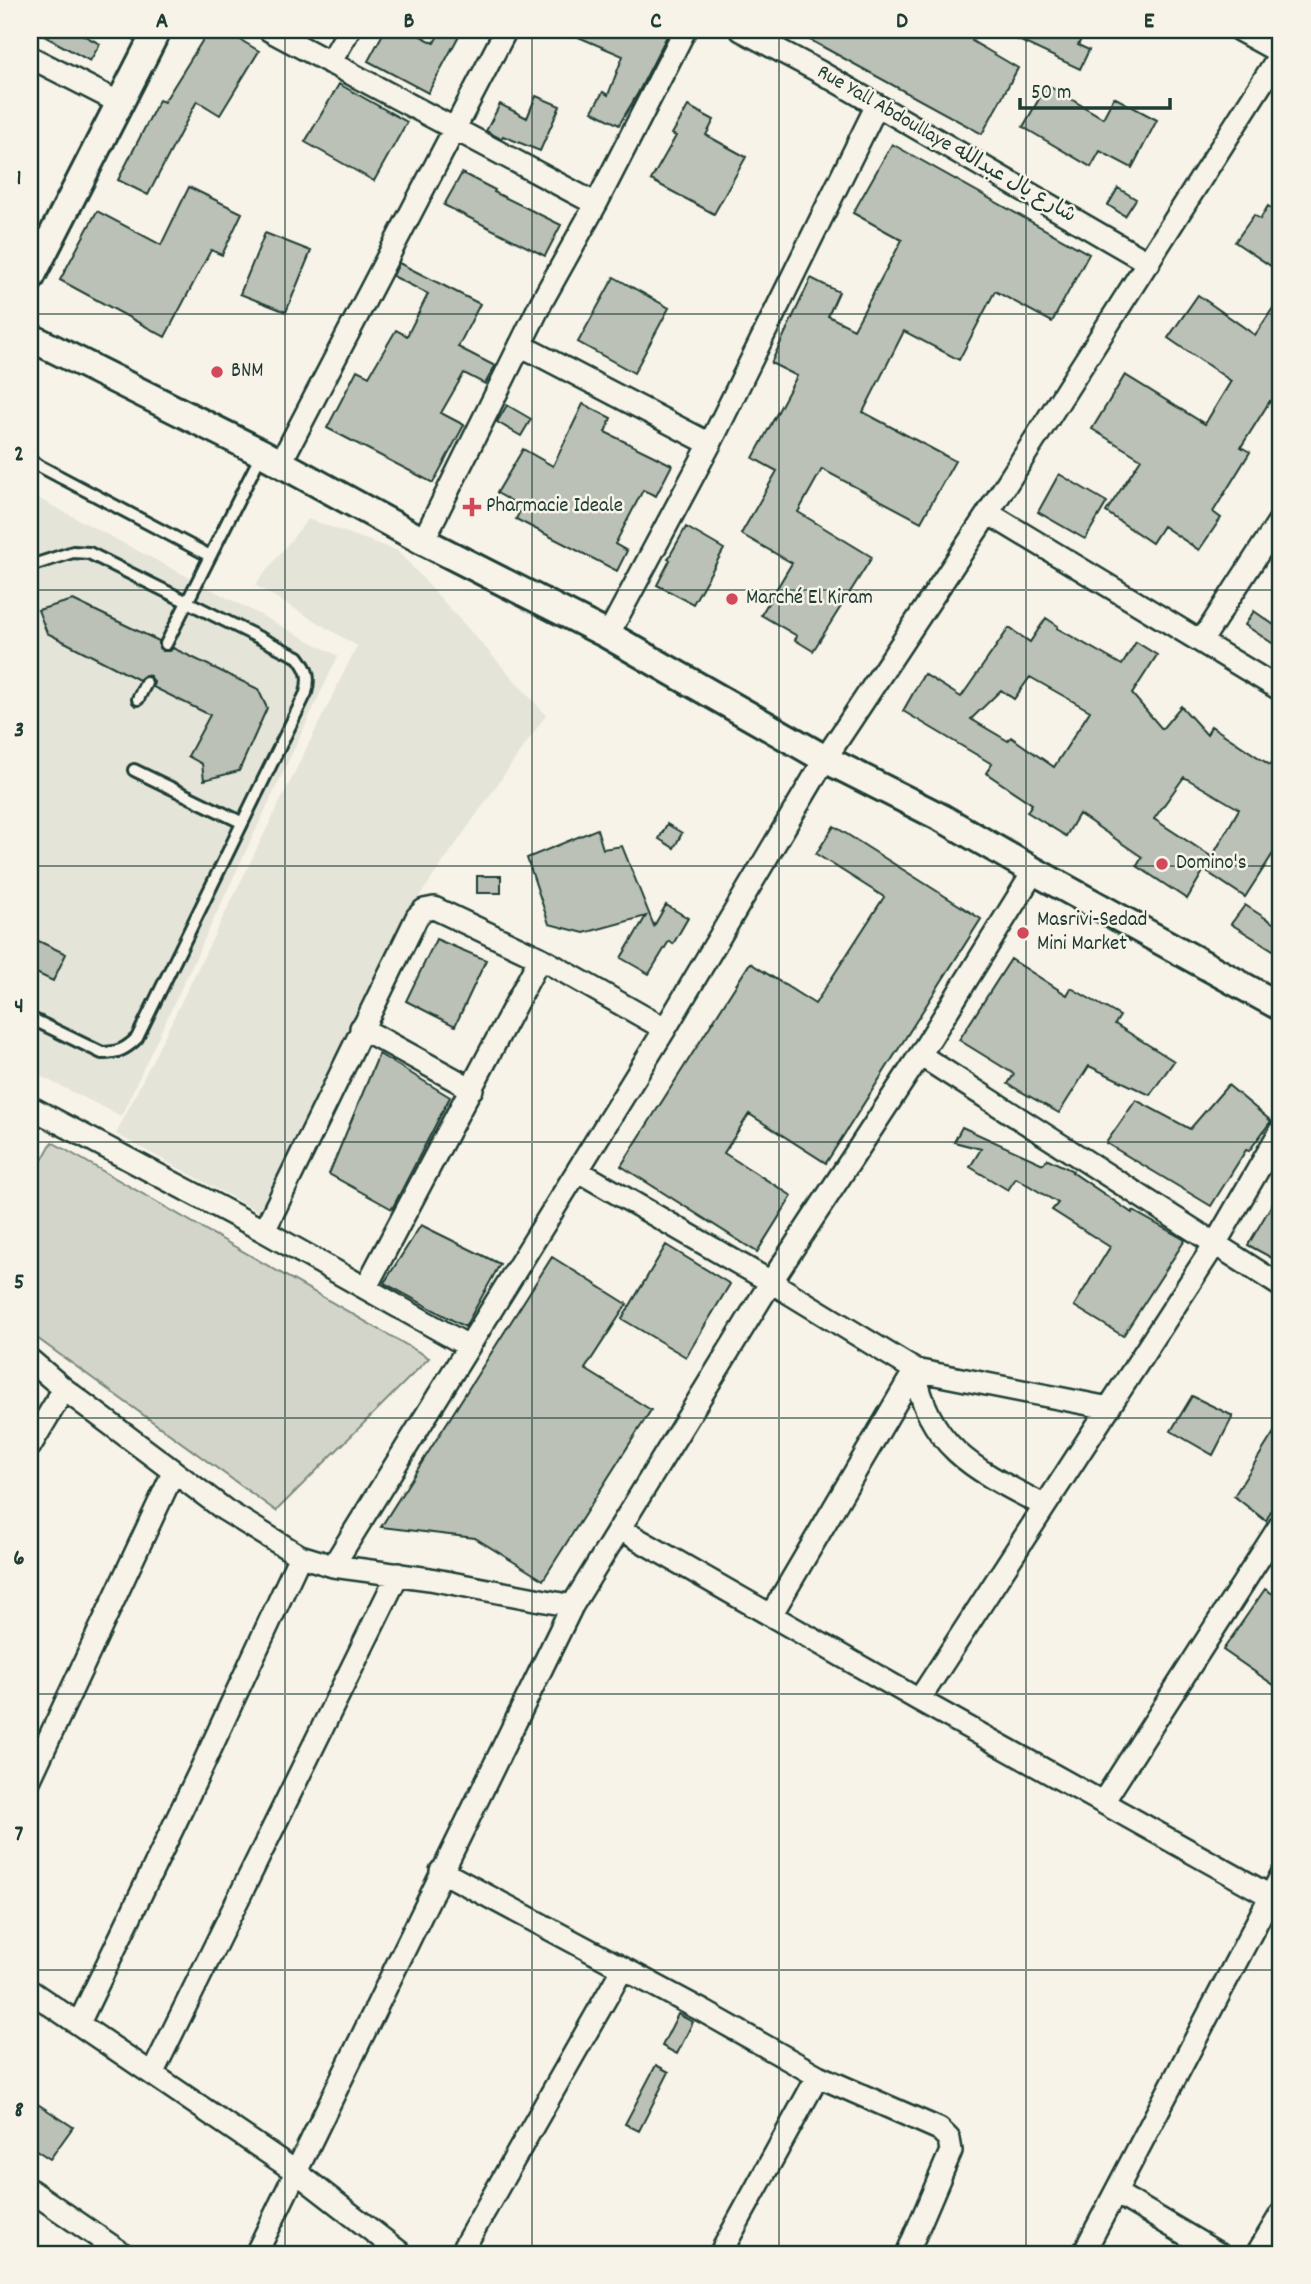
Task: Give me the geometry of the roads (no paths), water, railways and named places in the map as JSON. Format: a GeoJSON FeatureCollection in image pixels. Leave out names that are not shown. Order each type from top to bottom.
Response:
{"type":"FeatureCollection","features":[{"type":"Feature","properties":{"kind":"street"},"geometry":{"type":"LineString","coordinates":[[30,279],[157,30]]}},
{"type":"Feature","properties":{"kind":"street"},"geometry":{"type":"LineString","coordinates":[[269,30],[596,204]]}},
{"type":"Feature","properties":{"kind":"street"},"geometry":{"type":"LineString","coordinates":[[330,63],[349,30]]}},
{"type":"Feature","properties":{"kind":"street"},"geometry":{"type":"LineString","coordinates":[[271,458],[506,30]]}},
{"type":"Feature","properties":{"kind":"street"},"geometry":{"type":"LineString","coordinates":[[422,541],[520,345],[685,30]]}},
{"type":"Feature","properties":{"kind":"street","name":"Rue Yall Abdoullaye شارع يال عبدالله"},"geometry":{"type":"LineString","coordinates":[[741,30],[877,105],[1149,263]]}},
{"type":"Feature","properties":{"kind":"street"},"geometry":{"type":"LineString","coordinates":[[333,1566],[665,1029],[825,759],[988,513],[1281,53],[1240,30]]}},
{"type":"Feature","properties":{"kind":"street"},"geometry":{"type":"LineString","coordinates":[[30,57],[120,103]]}},
{"type":"Feature","properties":{"kind":"street"},"geometry":{"type":"LineString","coordinates":[[608,635],[710,443],[877,105]]}},
{"type":"Feature","properties":{"kind":"street"},"geometry":{"type":"LineString","coordinates":[[30,337],[271,458],[422,541],[608,635],[825,759],[942,818],[1281,1007]]}},
{"type":"Feature","properties":{"kind":"street"},"geometry":{"type":"LineString","coordinates":[[520,345],[710,443]]}},
{"type":"Feature","properties":{"kind":"street"},"geometry":{"type":"LineString","coordinates":[[988,513],[1281,690]]}},
{"type":"Feature","properties":{"kind":"street"},"geometry":{"type":"LineString","coordinates":[[1202,640],[1281,517]]}},
{"type":"Feature","properties":{"kind":"street"},"geometry":{"type":"LineString","coordinates":[[256,2254],[572,1606],[771,1282],[920,1055],[1034,871]]}},
{"type":"Feature","properties":{"kind":"street"},"geometry":{"type":"LineString","coordinates":[[264,1231],[361,1028],[417,917],[424,910],[434,908],[540,958],[665,1029]]}},
{"type":"Feature","properties":{"kind":"street"},"geometry":{"type":"LineString","coordinates":[[366,1287],[540,958]]}},
{"type":"Feature","properties":{"kind":"street"},"geometry":{"type":"LineString","coordinates":[[361,1028],[472,1089]]}},
{"type":"Feature","properties":{"kind":"street"},"geometry":{"type":"LineString","coordinates":[[920,1055],[1281,1286]]}},
{"type":"Feature","properties":{"kind":"street"},"geometry":{"type":"LineString","coordinates":[[30,1107],[264,1231],[468,1346]]}},
{"type":"Feature","properties":{"kind":"street"},"geometry":{"type":"LineString","coordinates":[[919,1700],[1215,1244],[1281,1130]]}},
{"type":"Feature","properties":{"kind":"street"},"geometry":{"type":"LineString","coordinates":[[578,1171],[771,1282],[915,1370],[1110,1408]]}},
{"type":"Feature","properties":{"kind":"street"},"geometry":{"type":"LineString","coordinates":[[30,1360],[173,1473],[225,1510],[300,1556],[333,1566],[480,1587],[572,1606]]}},
{"type":"Feature","properties":{"kind":"street"},"geometry":{"type":"LineString","coordinates":[[915,1370],[925,1411],[937,1430],[959,1455],[993,1479],[1045,1506]]}},
{"type":"Feature","properties":{"kind":"street"},"geometry":{"type":"LineString","coordinates":[[771,1615],[915,1370]]}},
{"type":"Feature","properties":{"kind":"street"},"geometry":{"type":"LineString","coordinates":[[30,1446],[64,1389]]}},
{"type":"Feature","properties":{"kind":"street"},"geometry":{"type":"LineString","coordinates":[[30,1779],[173,1473]]}},
{"type":"Feature","properties":{"kind":"street"},"geometry":{"type":"LineString","coordinates":[[1103,1802],[1281,1524]]}},
{"type":"Feature","properties":{"kind":"street"},"geometry":{"type":"LineString","coordinates":[[620,1529],[1275,1899]]}},
{"type":"Feature","properties":{"kind":"street"},"geometry":{"type":"LineString","coordinates":[[79,2023],[300,1556]]}},
{"type":"Feature","properties":{"kind":"street"},"geometry":{"type":"LineString","coordinates":[[152,2074],[398,1574]]}},
{"type":"Feature","properties":{"kind":"street"},"geometry":{"type":"LineString","coordinates":[[441,1871],[818,2076],[939,2129],[949,2139],[951,2151],[907,2254]]}},
{"type":"Feature","properties":{"kind":"street"},"geometry":{"type":"LineString","coordinates":[[1083,2254],[1275,1899],[1281,1876]]}},
{"type":"Feature","properties":{"kind":"street"},"geometry":{"type":"LineString","coordinates":[[460,2254],[623,1968]]}},
{"type":"Feature","properties":{"kind":"street"},"geometry":{"type":"LineString","coordinates":[[30,1992],[295,2171],[402,2254]]}},
{"type":"Feature","properties":{"kind":"street"},"geometry":{"type":"LineString","coordinates":[[720,2254],[818,2076]]}},
{"type":"Feature","properties":{"kind":"street"},"geometry":{"type":"LineString","coordinates":[[30,2190],[123,2254]]}},
{"type":"Feature","properties":{"kind":"street"},"geometry":{"type":"LineString","coordinates":[[1116,2193],[1219,2254]]}},
{"type":"Feature","properties":{"kind":"street"},"geometry":{"type":"LineString","coordinates":[[1257,2254],[1281,2214]]}},
{"type":"Feature","properties":{"kind":"lane"},"geometry":{"type":"LineString","coordinates":[[166,644],[210,556],[271,458]]}},
{"type":"Feature","properties":{"kind":"lane"},"geometry":{"type":"LineString","coordinates":[[30,461],[210,556]]}},
{"type":"Feature","properties":{"kind":"lane"},"geometry":{"type":"LineString","coordinates":[[30,566],[73,552],[89,553],[298,657],[307,669],[309,680],[306,693],[136,1038],[127,1048],[115,1053],[102,1053],[30,1018]]}},
{"type":"Feature","properties":{"kind":"lane"},"geometry":{"type":"LineString","coordinates":[[138,699],[146,683]]}},
{"type":"Feature","properties":{"kind":"lane"},"geometry":{"type":"LineString","coordinates":[[134,770],[241,822]]}},
{"type":"Feature","properties":{"kind":"place","name":"BNM"},"geometry":{"type":"Point","coordinates":[217,372]}},
{"type":"Feature","properties":{"kind":"place","name":"Pharmacie Ideale"},"geometry":{"type":"Point","coordinates":[472,507]}},
{"type":"Feature","properties":{"kind":"place","name":"Marché El Kiram"},"geometry":{"type":"Point","coordinates":[732,599]}},
{"type":"Feature","properties":{"kind":"place","name":"Domino's"},"geometry":{"type":"Point","coordinates":[1162,864]}},
{"type":"Feature","properties":{"kind":"place","name":"Masrivi-Sedad Mini Market"},"geometry":{"type":"Point","coordinates":[1023,933]}}]}
